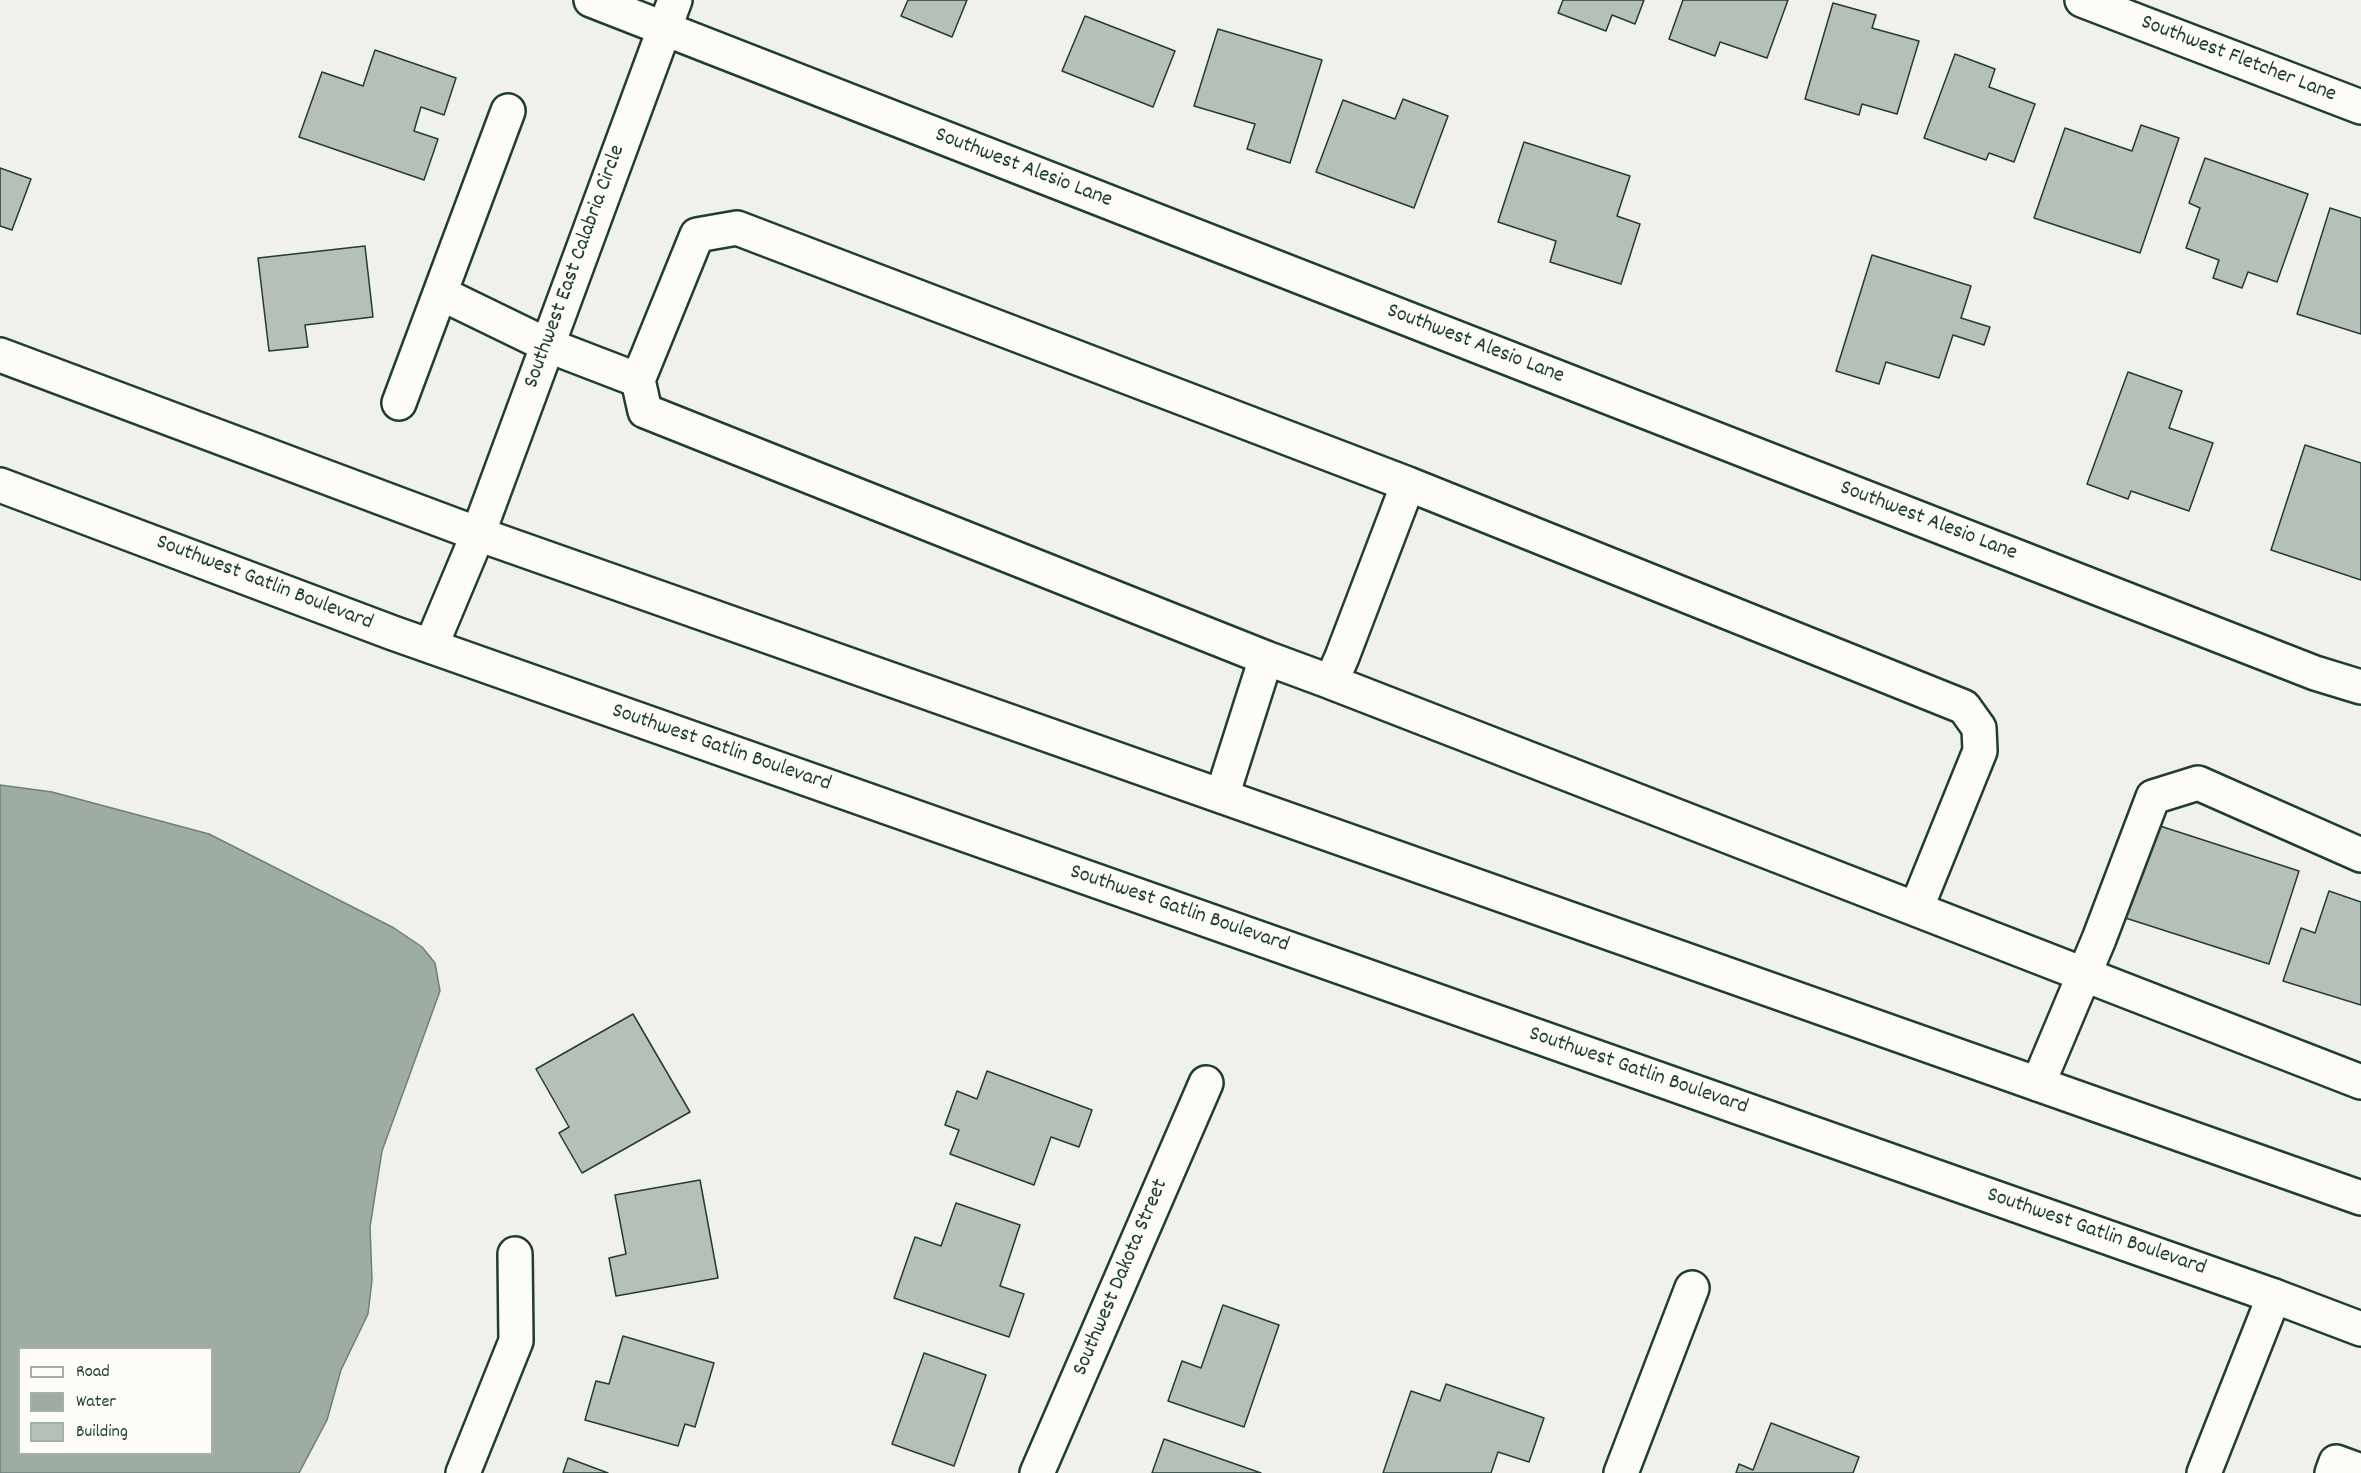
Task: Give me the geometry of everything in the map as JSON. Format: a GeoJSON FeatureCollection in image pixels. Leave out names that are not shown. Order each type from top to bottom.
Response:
{"type":"FeatureCollection","features":[{"type":"Feature","properties":{"kind":"main road","name":"Southwest Alesio Lane"},"geometry":{"type":"LineString","coordinates":[[591,0],[669,14],[2315,673],[2361,687]]}},
{"type":"Feature","properties":{"kind":"main road","name":"Southwest Fletcher Lane"},"geometry":{"type":"LineString","coordinates":[[2082,0],[2361,107]]}},
{"type":"Feature","properties":{"kind":"main road","name":"Southwest East Calabria Circle"},"geometry":{"type":"LineString","coordinates":[[431,646],[478,534],[669,14]]}},
{"type":"Feature","properties":{"kind":"main road"},"geometry":{"type":"LineString","coordinates":[[399,403],[508,111]]}},
{"type":"Feature","properties":{"kind":"main road"},"geometry":{"type":"LineString","coordinates":[[1916,909],[1980,751],[1979,728],[1964,707],[1408,484],[737,228],[697,235],[639,380],[645,411],[1266,658],[1331,681],[1916,909],[2085,974],[2361,1082]]}},
{"type":"Feature","properties":{"kind":"main road"},"geometry":{"type":"LineString","coordinates":[[440,293],[547,345],[639,380]]}},
{"type":"Feature","properties":{"kind":"main road"},"geometry":{"type":"LineString","coordinates":[[0,356],[478,534],[2361,1198]]}},
{"type":"Feature","properties":{"kind":"main road"},"geometry":{"type":"LineString","coordinates":[[1331,681],[1408,484]]}},
{"type":"Feature","properties":{"kind":"main road","name":"Southwest Gatlin Boulevard"},"geometry":{"type":"LineString","coordinates":[[0,485],[431,646],[2274,1296],[2361,1329]]}},
{"type":"Feature","properties":{"kind":"main road"},"geometry":{"type":"LineString","coordinates":[[1222,796],[1266,658]]}},
{"type":"Feature","properties":{"kind":"main road"},"geometry":{"type":"LineString","coordinates":[[2038,1084],[2085,974],[2153,797],[2198,783],[2361,855]]}},
{"type":"Feature","properties":{"kind":"main road","name":"Southwest Dakota Street"},"geometry":{"type":"LineString","coordinates":[[1037,1473],[1206,1083]]}},
{"type":"Feature","properties":{"kind":"main road"},"geometry":{"type":"LineString","coordinates":[[463,1473],[516,1341],[515,1254]]}},
{"type":"Feature","properties":{"kind":"main road"},"geometry":{"type":"LineString","coordinates":[[1621,1473],[1692,1288]]}},
{"type":"Feature","properties":{"kind":"main road"},"geometry":{"type":"LineString","coordinates":[[2204,1473],[2274,1296]]}},
{"type":"Feature","properties":{"kind":"main road"},"geometry":{"type":"LineString","coordinates":[[2332,1473],[2336,1462],[2361,1472]]}},
{"type":"Feature","properties":{"kind":"water"},"geometry":{"type":"Polygon","coordinates":[[[0,785],[52,792],[209,834],[394,928],[422,947],[435,963],[440,991],[382,1151],[370,1227],[372,1280],[368,1314],[341,1370],[327,1420],[299,1473],[0,1473],[0,785]]]}},
{"type":"Feature","properties":{"kind":"building"},"geometry":{"type":"Polygon","coordinates":[[[908,0],[967,0],[952,37],[901,16],[908,0]]]}},
{"type":"Feature","properties":{"kind":"building"},"geometry":{"type":"Polygon","coordinates":[[[1563,0],[1644,0],[1635,24],[1612,15],[1606,31],[1558,13],[1563,0]]]}},
{"type":"Feature","properties":{"kind":"building"},"geometry":{"type":"Polygon","coordinates":[[[1683,0],[1788,0],[1767,58],[1720,42],[1715,56],[1669,39],[1683,0]]]}},
{"type":"Feature","properties":{"kind":"building"},"geometry":{"type":"Polygon","coordinates":[[[1833,3],[1876,15],[1872,28],[1919,41],[1897,114],[1862,104],[1859,115],[1805,99],[1833,3]]]}},
{"type":"Feature","properties":{"kind":"building"},"geometry":{"type":"Polygon","coordinates":[[[1085,16],[1175,51],[1153,107],[1062,71],[1085,16]]]}},
{"type":"Feature","properties":{"kind":"building"},"geometry":{"type":"Polygon","coordinates":[[[1218,29],[1322,60],[1290,163],[1247,149],[1255,124],[1194,106],[1218,29]]]}},
{"type":"Feature","properties":{"kind":"building"},"geometry":{"type":"Polygon","coordinates":[[[375,50],[456,78],[444,115],[421,107],[414,131],[438,139],[424,180],[299,137],[322,72],[363,86],[375,50]]]}},
{"type":"Feature","properties":{"kind":"building"},"geometry":{"type":"Polygon","coordinates":[[[1955,54],[1995,69],[1989,87],[2035,104],[2014,162],[1989,153],[1986,160],[1924,138],[1955,54]]]}},
{"type":"Feature","properties":{"kind":"building"},"geometry":{"type":"Polygon","coordinates":[[[1403,99],[1448,116],[1414,208],[1316,172],[1343,100],[1395,119],[1403,99]]]}},
{"type":"Feature","properties":{"kind":"building"},"geometry":{"type":"Polygon","coordinates":[[[2141,125],[2179,138],[2140,253],[2034,218],[2065,128],[2132,151],[2141,125]]]}},
{"type":"Feature","properties":{"kind":"building"},"geometry":{"type":"Polygon","coordinates":[[[1524,142],[1630,176],[1617,216],[1640,224],[1621,284],[1550,262],[1556,241],[1498,222],[1524,142]]]}},
{"type":"Feature","properties":{"kind":"building"},"geometry":{"type":"Polygon","coordinates":[[[2205,158],[2308,194],[2277,282],[2248,272],[2242,288],[2213,278],[2219,260],[2186,248],[2200,208],[2189,203],[2205,158]]]}},
{"type":"Feature","properties":{"kind":"building"},"geometry":{"type":"Polygon","coordinates":[[[0,168],[31,179],[12,230],[0,226],[0,168]]]}},
{"type":"Feature","properties":{"kind":"building"},"geometry":{"type":"Polygon","coordinates":[[[2330,208],[2361,218],[2361,334],[2297,314],[2330,208]]]}},
{"type":"Feature","properties":{"kind":"building"},"geometry":{"type":"Polygon","coordinates":[[[365,246],[373,317],[305,325],[308,347],[269,351],[258,258],[365,246]]]}},
{"type":"Feature","properties":{"kind":"building"},"geometry":{"type":"Polygon","coordinates":[[[1872,255],[1971,286],[1961,318],[1990,327],[1984,345],[1953,335],[1939,378],[1886,362],[1879,384],[1836,371],[1872,255]]]}},
{"type":"Feature","properties":{"kind":"building"},"geometry":{"type":"Polygon","coordinates":[[[2128,372],[2182,391],[2169,428],[2213,443],[2189,511],[2131,491],[2128,499],[2087,484],[2128,372]]]}},
{"type":"Feature","properties":{"kind":"building"},"geometry":{"type":"Polygon","coordinates":[[[2305,445],[2361,463],[2361,580],[2271,550],[2305,445]]]}},
{"type":"Feature","properties":{"kind":"building"},"geometry":{"type":"Polygon","coordinates":[[[2157,825],[2299,871],[2269,964],[2113,914],[2157,825]]]}},
{"type":"Feature","properties":{"kind":"building"},"geometry":{"type":"Polygon","coordinates":[[[2329,891],[2361,902],[2361,1005],[2283,981],[2301,928],[2315,933],[2329,891]]]}},
{"type":"Feature","properties":{"kind":"building"},"geometry":{"type":"Polygon","coordinates":[[[633,1014],[690,1112],[582,1173],[559,1133],[569,1127],[536,1069],[633,1014]]]}},
{"type":"Feature","properties":{"kind":"building"},"geometry":{"type":"Polygon","coordinates":[[[987,1071],[1092,1110],[1079,1147],[1051,1137],[1034,1185],[950,1154],[959,1130],[945,1125],[957,1091],[977,1099],[987,1071]]]}},
{"type":"Feature","properties":{"kind":"building"},"geometry":{"type":"Polygon","coordinates":[[[700,1180],[718,1278],[616,1296],[609,1258],[626,1254],[615,1195],[700,1180]]]}},
{"type":"Feature","properties":{"kind":"building"},"geometry":{"type":"Polygon","coordinates":[[[956,1203],[1020,1225],[1000,1286],[1024,1294],[1009,1337],[894,1298],[915,1237],[941,1246],[956,1203]]]}},
{"type":"Feature","properties":{"kind":"building"},"geometry":{"type":"Polygon","coordinates":[[[1223,1305],[1279,1325],[1244,1427],[1168,1401],[1182,1361],[1201,1368],[1223,1305]]]}},
{"type":"Feature","properties":{"kind":"building"},"geometry":{"type":"Polygon","coordinates":[[[623,1336],[714,1363],[695,1427],[685,1424],[678,1446],[585,1420],[596,1381],[609,1384],[623,1336]]]}},
{"type":"Feature","properties":{"kind":"building"},"geometry":{"type":"Polygon","coordinates":[[[924,1353],[986,1375],[954,1466],[892,1444],[924,1353]]]}},
{"type":"Feature","properties":{"kind":"building"},"geometry":{"type":"Polygon","coordinates":[[[1446,1384],[1544,1418],[1529,1462],[1498,1452],[1491,1473],[1383,1473],[1411,1391],[1440,1401],[1446,1384]]]}},
{"type":"Feature","properties":{"kind":"building"},"geometry":{"type":"Polygon","coordinates":[[[1771,1423],[1859,1457],[1853,1473],[1736,1473],[1739,1464],[1753,1470],[1771,1423]]]}},
{"type":"Feature","properties":{"kind":"building"},"geometry":{"type":"Polygon","coordinates":[[[1164,1439],[1261,1473],[1152,1473],[1164,1439]]]}},
{"type":"Feature","properties":{"kind":"building"},"geometry":{"type":"Polygon","coordinates":[[[568,1458],[608,1473],[563,1473],[568,1458]]]}}]}
